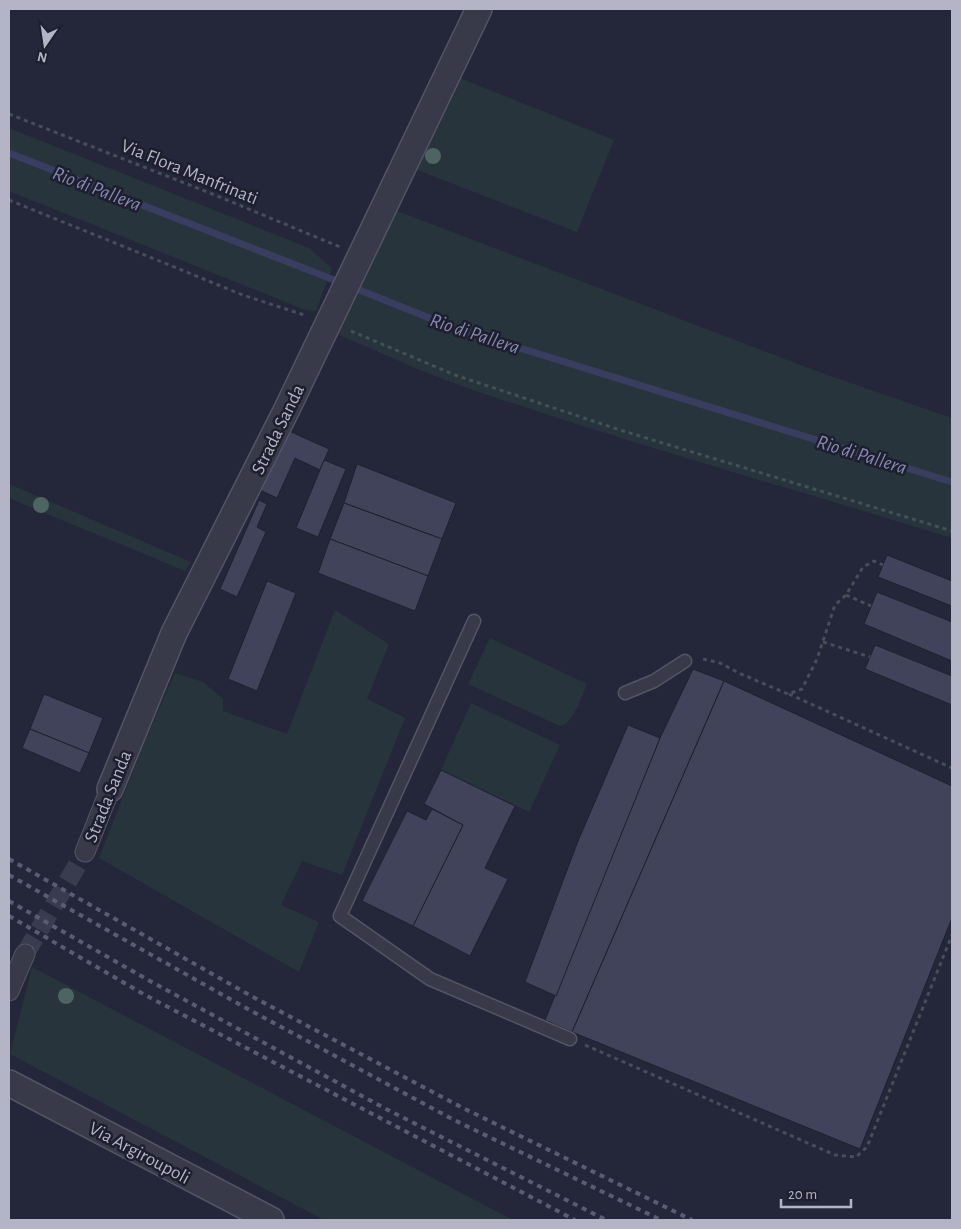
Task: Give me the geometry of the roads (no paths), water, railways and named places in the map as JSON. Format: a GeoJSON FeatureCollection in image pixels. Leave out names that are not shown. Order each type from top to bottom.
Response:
{"type":"FeatureCollection","features":[{"type":"Feature","properties":{"kind":"street","name":"Strada Sanda"},"geometry":{"type":"LineString","coordinates":[[84,852],[174,633],[254,476],[480,9]]}},
{"type":"Feature","properties":{"kind":"street"},"geometry":{"type":"LineString","coordinates":[[9,991],[25,954]]}},
{"type":"Feature","properties":{"kind":"street","name":"Via Argiroupoli"},"geometry":{"type":"LineString","coordinates":[[9,1084],[271,1220]]}},
{"type":"Feature","properties":{"kind":"lane"},"geometry":{"type":"LineString","coordinates":[[474,621],[340,916],[430,979],[570,1039]]}},
{"type":"Feature","properties":{"kind":"lane"},"geometry":{"type":"LineString","coordinates":[[625,693],[654,681],[685,661]]}},
{"type":"Feature","properties":{"kind":"waterway","name":"Rio di Pallera"},"geometry":{"type":"LineString","coordinates":[[9,153],[342,283]]}},
{"type":"Feature","properties":{"kind":"waterway","name":"Rio di Pallera"},"geometry":{"type":"LineString","coordinates":[[352,287],[452,327],[952,482]]}},
{"type":"Feature","properties":{"kind":"tunnel"},"geometry":{"type":"LineString","coordinates":[[25,954],[85,852]]}},
{"type":"Feature","properties":{"kind":"railway"},"geometry":{"type":"LineString","coordinates":[[9,859],[253,997],[461,1107],[692,1220]]}},
{"type":"Feature","properties":{"kind":"railway"},"geometry":{"type":"LineString","coordinates":[[9,875],[246,1008],[454,1120],[661,1220]]}},
{"type":"Feature","properties":{"kind":"railway"},"geometry":{"type":"LineString","coordinates":[[9,901],[150,981],[386,1109],[606,1220]]}},
{"type":"Feature","properties":{"kind":"railway"},"geometry":{"type":"LineString","coordinates":[[9,916],[145,995],[575,1220]]}}]}
